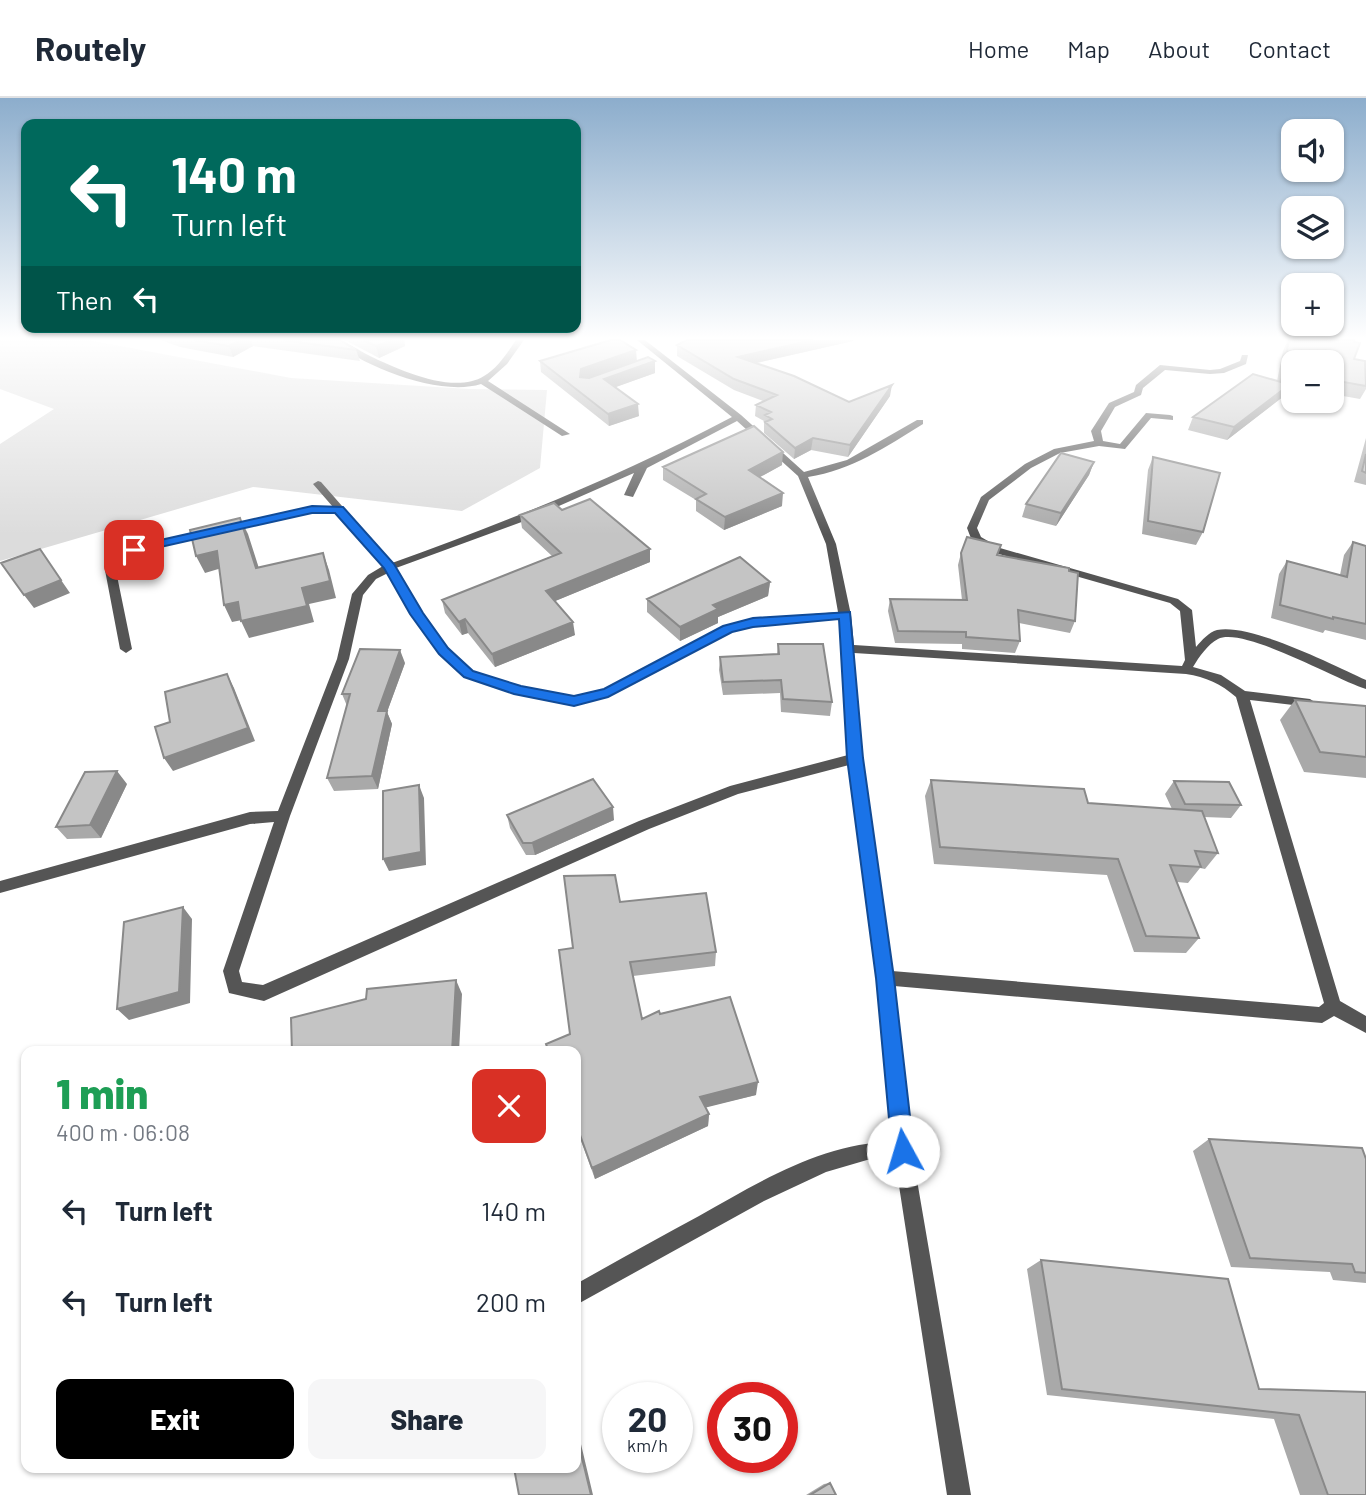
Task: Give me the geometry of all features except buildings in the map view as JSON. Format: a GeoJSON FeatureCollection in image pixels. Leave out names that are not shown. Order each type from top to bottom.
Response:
{"type":"FeatureCollection","features":[{"type":"Feature","properties":{"kind":"street"},"geometry":{"type":"LineString","coordinates":[[520,405],[565,434]]}},
{"type":"Feature","properties":{"kind":"street"},"geometry":{"type":"LineString","coordinates":[[723,405],[802,475],[831,544],[845,615],[855,758],[885,978],[903,1151],[959,1495]]}},
{"type":"Feature","properties":{"kind":"street"},"geometry":{"type":"LineString","coordinates":[[1099,443],[1096,431],[1112,405]]}},
{"type":"Feature","properties":{"kind":"street"},"geometry":{"type":"LineString","coordinates":[[1170,418],[1149,415],[1122,447],[1099,443],[1057,451],[1028,466],[985,499],[972,528],[976,539],[996,550],[1174,601],[1186,610],[1188,664]]}},
{"type":"Feature","properties":{"kind":"street"},"geometry":{"type":"LineString","coordinates":[[738,417],[642,467],[522,519],[390,567],[372,577],[358,594],[344,659],[283,816],[231,971],[235,988],[264,993],[644,825],[735,790],[855,758]]}},
{"type":"Feature","properties":{"kind":"street"},"geometry":{"type":"LineString","coordinates":[[802,475],[829,472],[848,466],[920,422]]}},
{"type":"Feature","properties":{"kind":"street"},"geometry":{"type":"LineString","coordinates":[[629,495],[642,467]]}},
{"type":"Feature","properties":{"kind":"street"},"geometry":{"type":"LineString","coordinates":[[318,484],[390,567],[417,614],[444,651],[468,674],[519,691],[574,701],[608,692],[727,629],[753,623],[845,615]]}},
{"type":"Feature","properties":{"kind":"street"},"geometry":{"type":"LineString","coordinates":[[126,649],[109,565],[118,556],[134,550],[312,510],[338,510]]}},
{"type":"Feature","properties":{"kind":"street"},"geometry":{"type":"LineString","coordinates":[[1188,664],[1218,635],[1234,633],[1258,639],[1366,685]]}},
{"type":"Feature","properties":{"kind":"street"},"geometry":{"type":"LineString","coordinates":[[848,649],[1188,664],[1228,682],[1242,695],[1333,1006],[1366,1025]]}},
{"type":"Feature","properties":{"kind":"street"},"geometry":{"type":"LineString","coordinates":[[1242,695],[1321,705]]}},
{"type":"Feature","properties":{"kind":"street"},"geometry":{"type":"LineString","coordinates":[[0,887],[250,818],[283,816]]}},
{"type":"Feature","properties":{"kind":"street"},"geometry":{"type":"LineString","coordinates":[[885,978],[1322,1015],[1333,1006]]}},
{"type":"Feature","properties":{"kind":"street"},"geometry":{"type":"LineString","coordinates":[[581,1292],[757,1194],[824,1163],[867,1151],[903,1151]]}},
{"type":"Feature","properties":{"kind":"shaded area"},"geometry":{"type":"Polygon","coordinates":[[[44,405],[546,405],[540,468],[462,511],[253,487],[0,561],[0,444],[54,409],[44,405]]]}},
{"type":"Feature","properties":{"kind":"route"},"geometry":{"type":"LineString","coordinates":[[134,550],[312,510],[338,510],[390,567],[417,614],[444,651],[468,674],[519,691],[574,701],[608,692],[727,629],[753,623],[845,615],[855,758],[885,978],[903,1151]]}}]}
